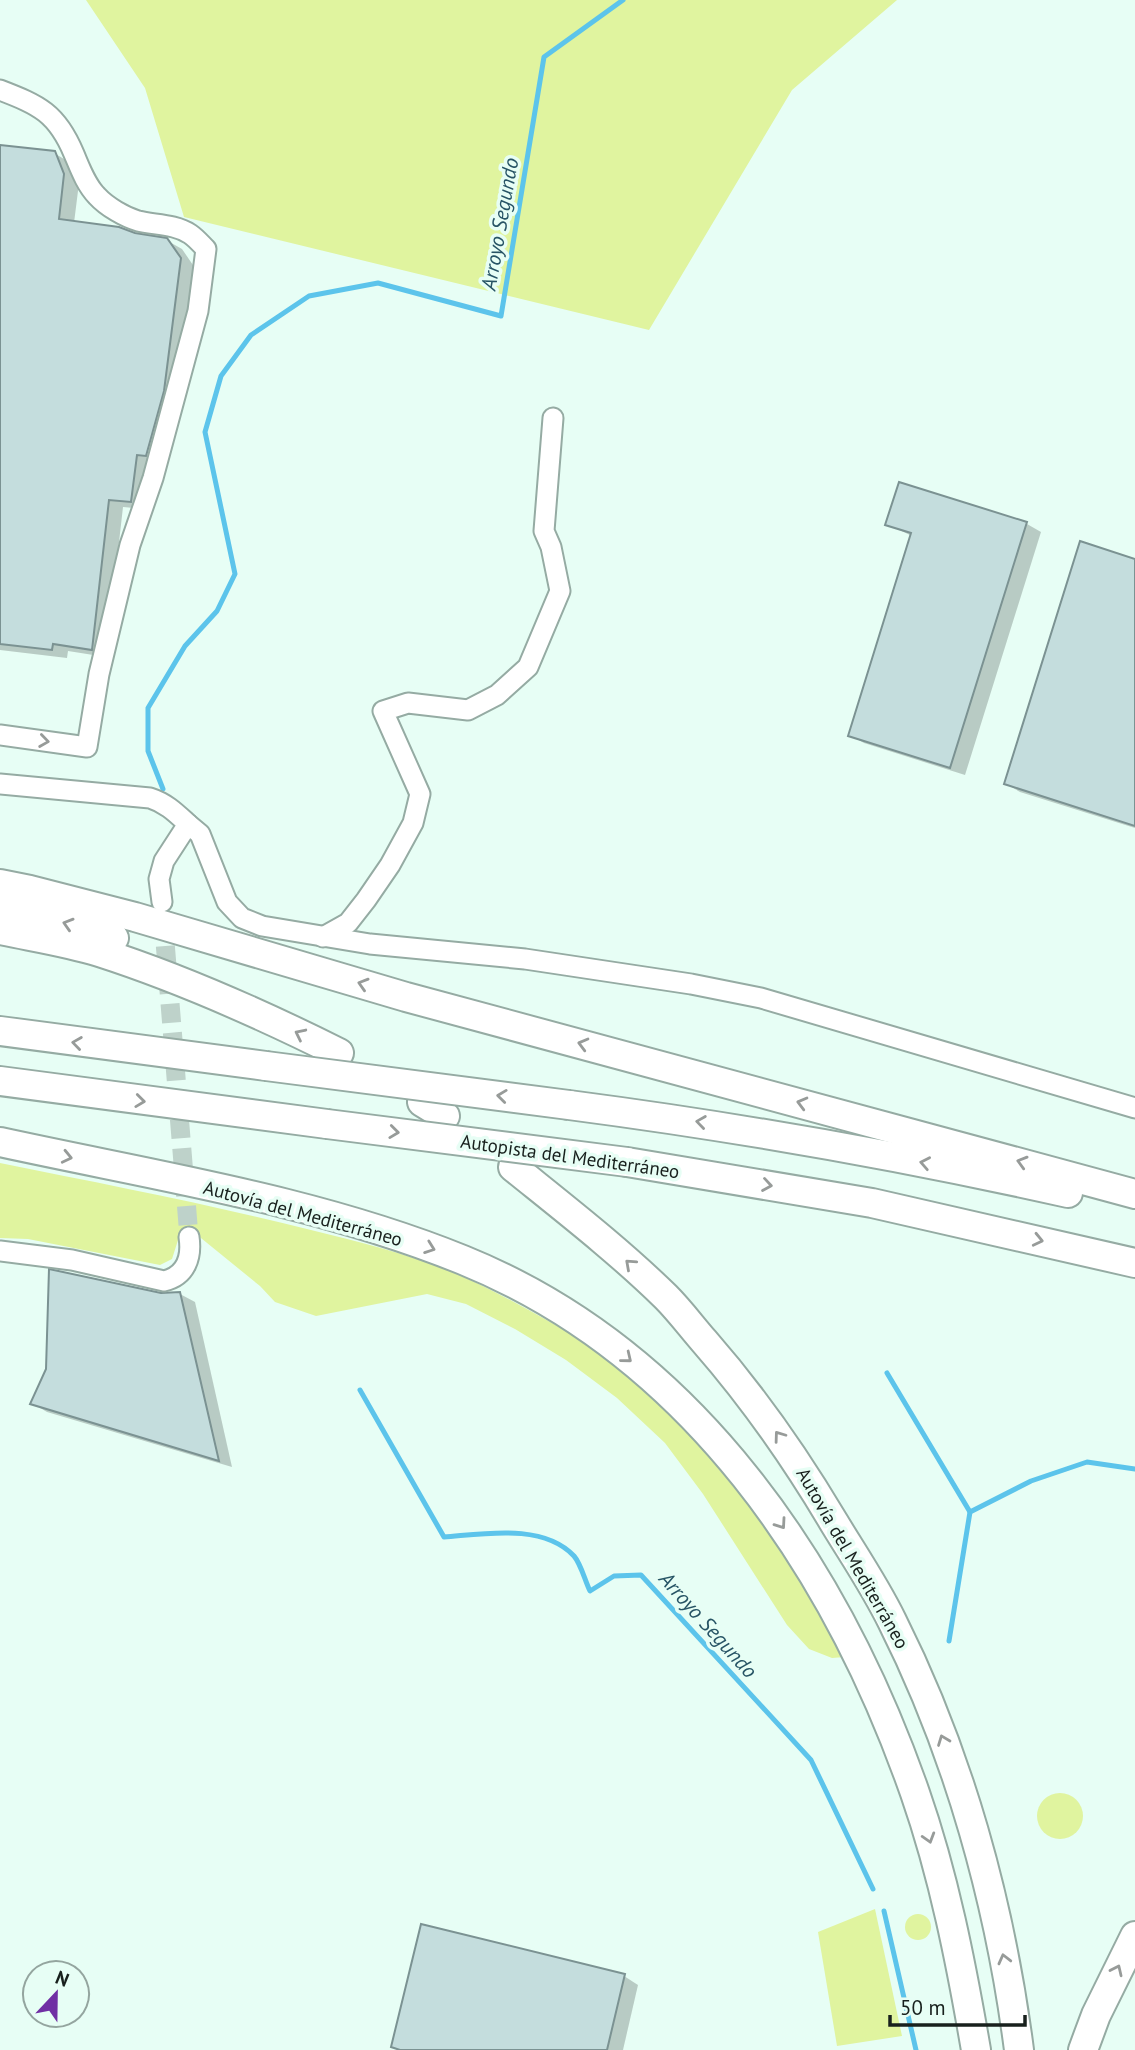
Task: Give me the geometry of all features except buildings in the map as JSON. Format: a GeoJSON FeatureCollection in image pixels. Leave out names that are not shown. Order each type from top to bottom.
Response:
{"type":"FeatureCollection","features":[{"type":"Feature","properties":{"kind":"highway"},"geometry":{"type":"LineString","coordinates":[[0,884],[135,918],[406,997],[1135,1194]]}},
{"type":"Feature","properties":{"kind":"highway"},"geometry":{"type":"LineString","coordinates":[[0,906],[112,938],[186,965],[219,979],[260,1014]]}},
{"type":"Feature","properties":{"kind":"highway"},"geometry":{"type":"LineString","coordinates":[[0,930],[96,951],[188,983],[260,1014],[339,1053]]}},
{"type":"Feature","properties":{"kind":"highway"},"geometry":{"type":"LineString","coordinates":[[0,1031],[705,1123],[982,1174],[1135,1210]]}},
{"type":"Feature","properties":{"kind":"highway","name":"Autopista del Mediterráneo"},"geometry":{"type":"LineString","coordinates":[[0,1081],[628,1162],[872,1203],[1135,1263]]}},
{"type":"Feature","properties":{"kind":"highway","name":"Autovía del Mediterráneo"},"geometry":{"type":"LineString","coordinates":[[0,1142],[267,1200],[393,1234],[466,1261],[569,1315],[665,1388],[750,1479],[820,1585],[875,1692],[914,1792],[931,1845],[954,1939],[976,2050]]}},
{"type":"Feature","properties":{"kind":"highway","name":"Autovía del Mediterráneo"},"geometry":{"type":"LineString","coordinates":[[513,1167],[605,1242],[667,1298],[740,1382],[803,1469],[891,1619],[917,1675],[957,1777],[1010,1985],[1019,2050]]}},
{"type":"Feature","properties":{"kind":"highway"},"geometry":{"type":"LineString","coordinates":[[1083,2050],[1096,2015],[1135,1936]]}},
{"type":"Feature","properties":{"kind":"street"},"geometry":{"type":"LineString","coordinates":[[0,90],[30,102],[51,116],[68,142],[82,174],[97,196],[115,210],[136,220],[170,226],[189,234],[206,249],[198,311],[153,478],[130,545],[99,674],[87,747],[0,735]]}},
{"type":"Feature","properties":{"kind":"street"},"geometry":{"type":"LineString","coordinates":[[323,937],[348,923],[390,864],[413,823],[420,794],[383,711],[408,703],[468,710],[497,695],[528,667],[560,591],[551,547],[544,531],[553,418]]}},
{"type":"Feature","properties":{"kind":"street"},"geometry":{"type":"LineString","coordinates":[[0,785],[149,798],[161,802],[200,834],[227,902],[242,918],[262,926],[370,944],[525,959],[691,984],[761,998],[1135,1108]]}},
{"type":"Feature","properties":{"kind":"street"},"geometry":{"type":"LineString","coordinates":[[162,902],[159,879],[164,862],[188,824]]}},
{"type":"Feature","properties":{"kind":"street"},"geometry":{"type":"LineString","coordinates":[[0,1251],[72,1259],[164,1281],[177,1276],[186,1267],[191,1250],[190,1237]]}},
{"type":"Feature","properties":{"kind":"green space"},"geometry":{"type":"Polygon","coordinates":[[[86,0],[897,0],[792,90],[649,330],[184,217],[145,88],[86,0]]]}},
{"type":"Feature","properties":{"kind":"green space"},"geometry":{"type":"Polygon","coordinates":[[[0,1163],[234,1212],[397,1253],[475,1282],[566,1331],[627,1377],[701,1447],[766,1526],[821,1612],[845,1657],[832,1658],[809,1649],[787,1625],[703,1494],[665,1443],[617,1398],[566,1360],[515,1329],[466,1304],[427,1294],[316,1316],[275,1302],[260,1286],[196,1234],[179,1237],[172,1259],[160,1265],[28,1239],[0,1238],[0,1163]]]}},
{"type":"Feature","properties":{"kind":"green space"},"geometry":{"type":"Polygon","coordinates":[[[1060,1793],[1077,1799],[1083,1816],[1077,1833],[1060,1839],[1043,1833],[1037,1816],[1043,1799],[1060,1793]]]}},
{"type":"Feature","properties":{"kind":"green space"},"geometry":{"type":"Polygon","coordinates":[[[875,1909],[902,2036],[837,2046],[818,1932],[875,1909]]]}},
{"type":"Feature","properties":{"kind":"green space"},"geometry":{"type":"Polygon","coordinates":[[[918,1914],[927,1918],[931,1927],[927,1936],[918,1940],[909,1936],[905,1927],[909,1918],[918,1914]]]}},
{"type":"Feature","properties":{"kind":"waterway","name":"Arroyo Segundo"},"geometry":{"type":"LineString","coordinates":[[163,789],[148,751],[148,708],[185,646],[217,611],[235,574],[205,432],[221,376],[251,335],[309,296],[378,283],[501,316],[544,57],[623,0]]}},
{"type":"Feature","properties":{"kind":"waterway"},"geometry":{"type":"LineString","coordinates":[[887,1373],[970,1512]]}},
{"type":"Feature","properties":{"kind":"waterway","name":"Arroyo Segundo"},"geometry":{"type":"LineString","coordinates":[[360,1390],[444,1537],[512,1533],[546,1539],[574,1556],[590,1591],[614,1576],[641,1575],[811,1760],[873,1889]]}},
{"type":"Feature","properties":{"kind":"waterway"},"geometry":{"type":"LineString","coordinates":[[949,1641],[970,1512],[1031,1481],[1087,1462],[1135,1469]]}},
{"type":"Feature","properties":{"kind":"waterway","name":"Arroyo Segundo"},"geometry":{"type":"LineString","coordinates":[[884,1911],[916,2050]]}},
{"type":"Feature","properties":{"kind":"tunnel"},"geometry":{"type":"LineString","coordinates":[[163,917],[189,1237]]}}]}
